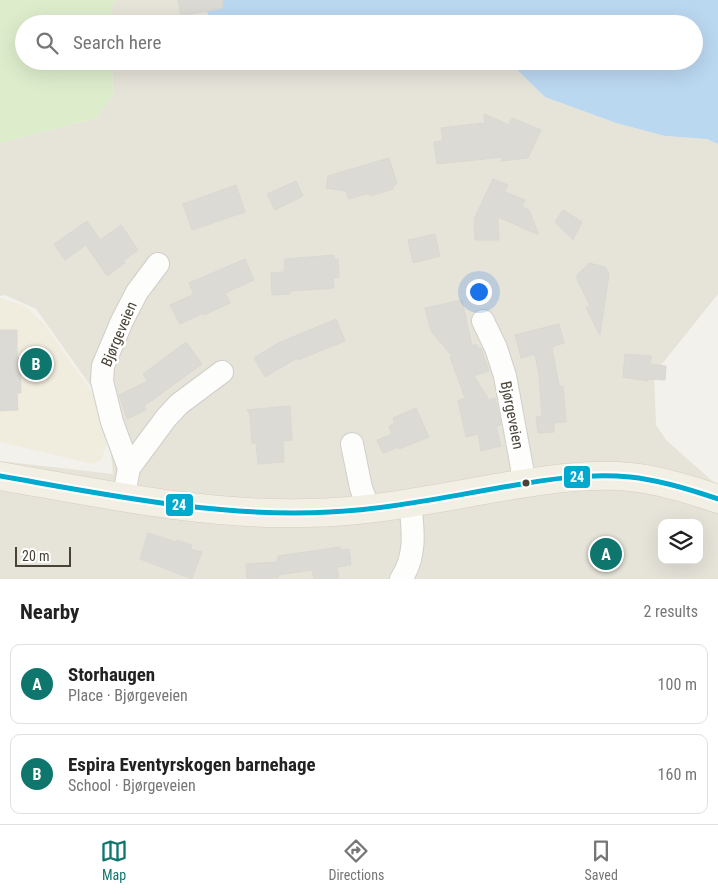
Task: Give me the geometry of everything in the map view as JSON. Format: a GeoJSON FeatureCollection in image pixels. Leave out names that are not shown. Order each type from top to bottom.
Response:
{"type":"FeatureCollection","features":[{"type":"Feature","properties":{"kind":"main road"},"geometry":{"type":"LineString","coordinates":[[0,476],[209,510],[253,512],[307,513],[369,509],[564,477],[631,477],[658,482],[718,499]]}},
{"type":"Feature","properties":{"kind":"street","name":"Bjørgeveien"},"geometry":{"type":"LineString","coordinates":[[129,468],[112,422],[102,381],[103,366],[122,321],[137,292],[158,264]]}},
{"type":"Feature","properties":{"kind":"street","name":"Bjørgeveien"},"geometry":{"type":"LineString","coordinates":[[482,321],[496,348],[504,376],[522,468],[522,484]]}},
{"type":"Feature","properties":{"kind":"street","name":"Bjørgeveien"},"geometry":{"type":"LineString","coordinates":[[126,498],[129,468],[166,418],[179,404],[222,372]]}},
{"type":"Feature","properties":{"kind":"street"},"geometry":{"type":"LineString","coordinates":[[352,444],[361,488],[369,509]]}},
{"type":"Feature","properties":{"kind":"street"},"geometry":{"type":"LineString","coordinates":[[401,579],[406,572],[413,551],[410,502]]}},
{"type":"Feature","properties":{"kind":"shaded area"},"geometry":{"type":"Polygon","coordinates":[[[115,0],[203,0],[208,15],[111,15],[111,9],[115,0]]]}},
{"type":"Feature","properties":{"kind":"shaded area"},"geometry":{"type":"Polygon","coordinates":[[[112,70],[517,70],[545,97],[616,123],[665,136],[707,139],[718,144],[718,294],[654,374],[656,425],[666,440],[718,486],[718,579],[0,579],[0,461],[113,474],[107,409],[36,309],[5,295],[0,296],[0,143],[97,118],[113,94],[112,70]]]}},
{"type":"Feature","properties":{"kind":"shaded area"},"geometry":{"type":"Polygon","coordinates":[[[0,298],[25,306],[43,323],[101,405],[107,440],[102,459],[93,464],[0,442],[0,298]]]}},
{"type":"Feature","properties":{"kind":"green space"},"geometry":{"type":"Polygon","coordinates":[[[0,0],[115,0],[111,9],[111,15],[15,15],[15,70],[112,70],[113,94],[97,118],[0,143],[0,0]]]}},
{"type":"Feature","properties":{"kind":"water"},"geometry":{"type":"Polygon","coordinates":[[[203,0],[718,0],[718,144],[707,139],[665,136],[616,123],[545,97],[517,70],[703,70],[703,15],[208,15],[203,0]]]}},
{"type":"Feature","properties":{"kind":"building"},"geometry":{"type":"Polygon","coordinates":[[[178,0],[222,0],[223,8],[181,15],[178,0]]]}},
{"type":"Feature","properties":{"kind":"building"},"geometry":{"type":"Polygon","coordinates":[[[484,114],[509,125],[512,118],[541,130],[528,158],[501,161],[503,157],[437,164],[434,142],[443,141],[441,128],[485,123],[484,114]]]}},
{"type":"Feature","properties":{"kind":"building"},"geometry":{"type":"Polygon","coordinates":[[[389,158],[397,184],[393,186],[393,189],[370,196],[369,193],[349,199],[346,191],[326,188],[328,176],[389,158]]]}},
{"type":"Feature","properties":{"kind":"building"},"geometry":{"type":"Polygon","coordinates":[[[493,179],[508,185],[505,192],[525,200],[522,207],[529,210],[539,235],[498,217],[499,240],[475,240],[474,219],[493,179]]]}},
{"type":"Feature","properties":{"kind":"building"},"geometry":{"type":"Polygon","coordinates":[[[296,181],[303,196],[275,210],[267,194],[296,181]]]}},
{"type":"Feature","properties":{"kind":"building"},"geometry":{"type":"Polygon","coordinates":[[[236,185],[245,212],[192,230],[183,204],[236,185]]]}},
{"type":"Feature","properties":{"kind":"building"},"geometry":{"type":"Polygon","coordinates":[[[563,210],[582,222],[573,240],[555,222],[563,210]]]}},
{"type":"Feature","properties":{"kind":"building"},"geometry":{"type":"Polygon","coordinates":[[[87,221],[100,240],[121,225],[138,250],[123,261],[125,263],[107,276],[86,245],[65,260],[54,244],[87,221]]]}},
{"type":"Feature","properties":{"kind":"building"},"geometry":{"type":"Polygon","coordinates":[[[435,234],[440,256],[413,263],[408,240],[435,234]]]}},
{"type":"Feature","properties":{"kind":"building"},"geometry":{"type":"Polygon","coordinates":[[[334,255],[334,259],[338,259],[339,277],[333,278],[334,288],[290,291],[290,294],[272,295],[271,273],[284,272],[285,259],[334,255]]]}},
{"type":"Feature","properties":{"kind":"building"},"geometry":{"type":"Polygon","coordinates":[[[245,259],[254,280],[225,293],[230,303],[180,324],[170,305],[194,294],[189,283],[245,259]]]}},
{"type":"Feature","properties":{"kind":"building"},"geometry":{"type":"Polygon","coordinates":[[[589,263],[605,267],[609,274],[600,335],[586,308],[590,306],[577,279],[577,275],[589,263]]]}},
{"type":"Feature","properties":{"kind":"building"},"geometry":{"type":"Polygon","coordinates":[[[462,300],[472,346],[476,344],[478,349],[481,348],[489,371],[474,376],[489,400],[495,398],[501,425],[496,426],[501,446],[481,451],[478,434],[466,437],[458,401],[465,398],[450,357],[452,356],[431,331],[425,308],[462,300]]]}},
{"type":"Feature","properties":{"kind":"building"},"geometry":{"type":"Polygon","coordinates":[[[336,319],[345,341],[298,360],[297,358],[265,377],[254,358],[278,343],[336,319]]]}},
{"type":"Feature","properties":{"kind":"building"},"geometry":{"type":"Polygon","coordinates":[[[559,324],[564,343],[552,347],[559,386],[563,386],[566,422],[554,423],[554,432],[538,433],[536,417],[542,416],[539,376],[535,354],[521,358],[515,335],[559,324]]]}},
{"type":"Feature","properties":{"kind":"building"},"geometry":{"type":"Polygon","coordinates":[[[0,330],[17,330],[17,358],[20,358],[21,393],[17,393],[18,410],[0,411],[0,330]]]}},
{"type":"Feature","properties":{"kind":"building"},"geometry":{"type":"Polygon","coordinates":[[[186,342],[202,364],[144,406],[146,410],[127,419],[119,395],[148,381],[143,374],[186,342]]]}},
{"type":"Feature","properties":{"kind":"building"},"geometry":{"type":"Polygon","coordinates":[[[625,354],[651,356],[650,364],[666,366],[665,380],[648,379],[648,381],[623,377],[625,354]]]}},
{"type":"Feature","properties":{"kind":"building"},"geometry":{"type":"Polygon","coordinates":[[[290,406],[292,440],[283,441],[284,462],[258,464],[256,443],[252,443],[250,415],[247,410],[290,406]]]}},
{"type":"Feature","properties":{"kind":"building"},"geometry":{"type":"Polygon","coordinates":[[[416,408],[429,437],[383,453],[377,440],[392,434],[389,426],[395,423],[393,418],[416,408]]]}},
{"type":"Feature","properties":{"kind":"building"},"geometry":{"type":"Polygon","coordinates":[[[148,533],[192,545],[190,549],[202,552],[192,579],[140,559],[148,533]]]}},
{"type":"Feature","properties":{"kind":"building"},"geometry":{"type":"Polygon","coordinates":[[[340,547],[340,550],[349,549],[351,565],[337,567],[339,579],[314,579],[312,570],[278,575],[278,578],[247,579],[246,564],[277,562],[277,564],[278,556],[340,547]]]}},
{"type":"Feature","properties":{"kind":"transit line","name":"24"},"geometry":{"type":"LineString","coordinates":[[0,476],[164,503],[247,512],[330,512],[375,508],[540,481],[600,476],[652,480],[718,499]]}},
{"type":"Feature","properties":{"kind":"place","name":"Espira Eventyrskogen barnehage"},"geometry":{"type":"Point","coordinates":[36,364]}},
{"type":"Feature","properties":{"kind":"place","name":"Storhaugen"},"geometry":{"type":"Point","coordinates":[606,554]}}]}
